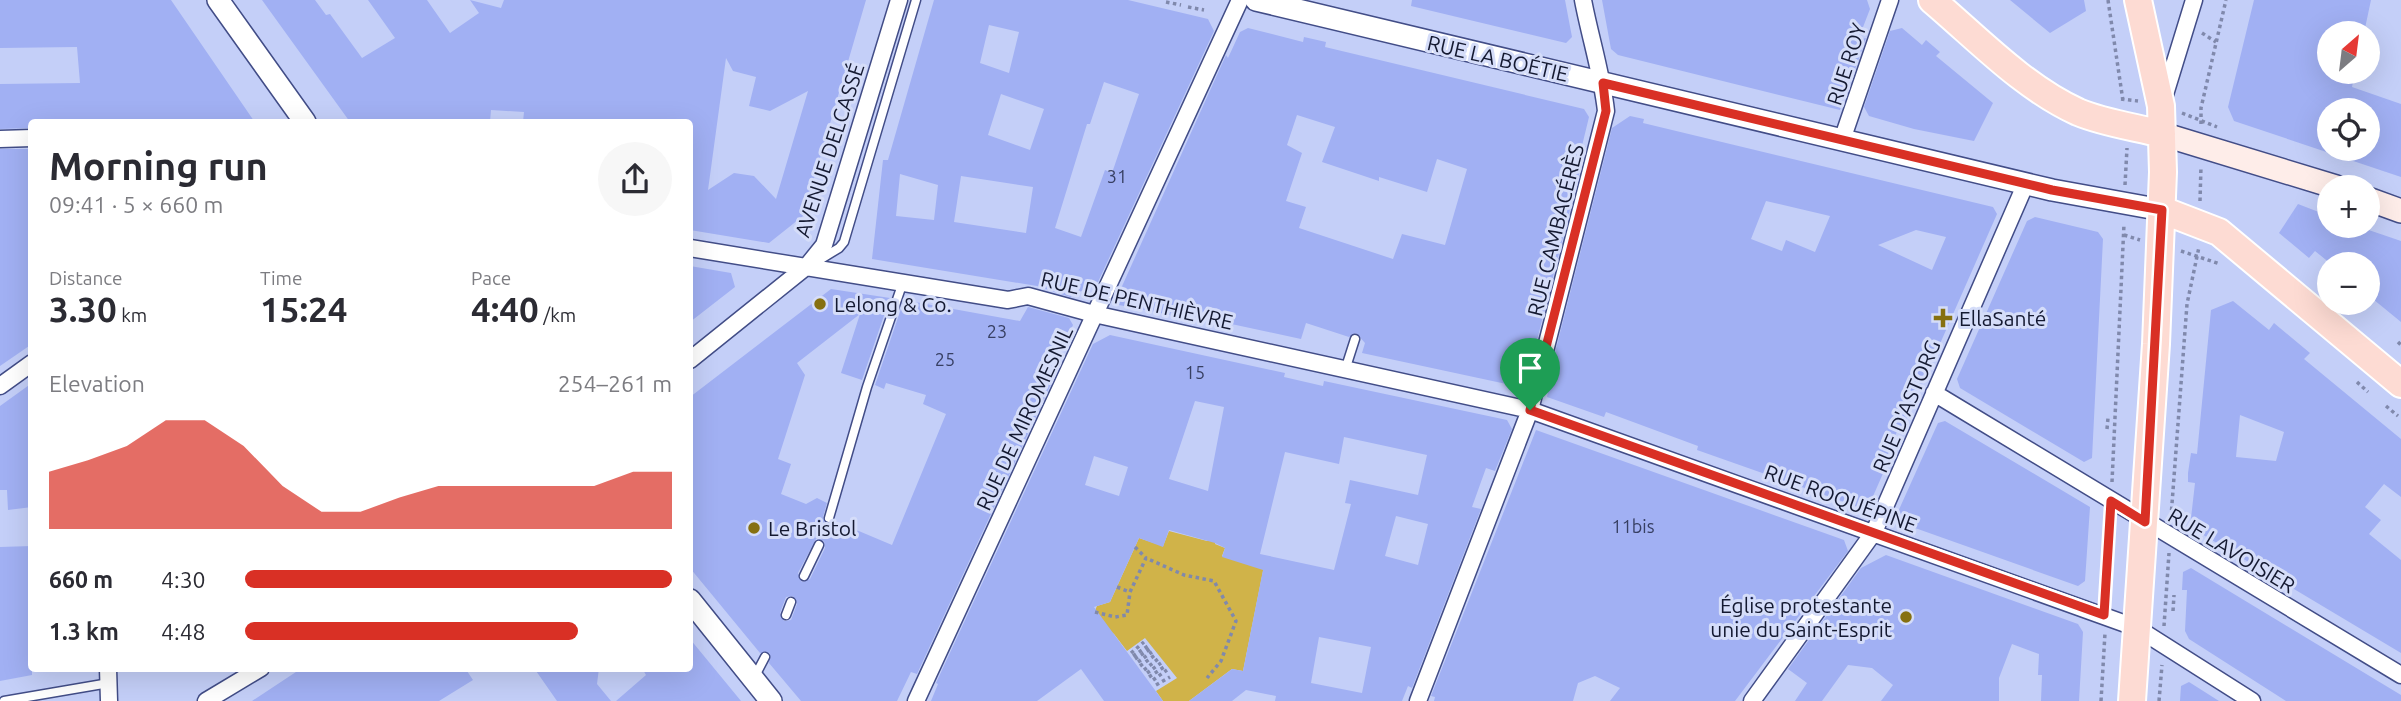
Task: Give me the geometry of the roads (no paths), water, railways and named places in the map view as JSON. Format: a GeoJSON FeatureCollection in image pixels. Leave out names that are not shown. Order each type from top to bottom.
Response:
{"type":"FeatureCollection","features":[{"type":"Feature","properties":{"kind":"main road"},"geometry":{"type":"LineString","coordinates":[[1932,0],[2033,84],[2068,107],[2096,118],[2162,134],[2317,181]]}},
{"type":"Feature","properties":{"kind":"main road"},"geometry":{"type":"LineString","coordinates":[[2131,699],[2137,628],[2158,520],[2162,210],[2161,106],[2137,0]]}},
{"type":"Feature","properties":{"kind":"main road"},"geometry":{"type":"LineString","coordinates":[[2380,203],[2401,211]]}},
{"type":"Feature","properties":{"kind":"main road"},"geometry":{"type":"LineString","coordinates":[[2162,210],[2219,232],[2401,384]]}},
{"type":"Feature","properties":{"kind":"street"},"geometry":{"type":"LineString","coordinates":[[218,0],[303,119]]}},
{"type":"Feature","properties":{"kind":"street","name":"AVENUE DELCASSÉ"},"geometry":{"type":"LineString","coordinates":[[807,266],[824,245],[899,0]]}},
{"type":"Feature","properties":{"kind":"street","name":"RUE DE MIROMESNIL"},"geometry":{"type":"LineString","coordinates":[[916,701],[1240,0]]}},
{"type":"Feature","properties":{"kind":"street","name":"RUE LA BOÉTIE"},"geometry":{"type":"LineString","coordinates":[[1256,0],[2026,183],[2162,210]]}},
{"type":"Feature","properties":{"kind":"street","name":"RUE CAMBACÉRÈS"},"geometry":{"type":"LineString","coordinates":[[1418,701],[1530,410],[1606,111],[1603,83],[1592,51],[1583,0]]}},
{"type":"Feature","properties":{"kind":"street","name":"RUE ROY"},"geometry":{"type":"LineString","coordinates":[[1842,140],[1889,0]]}},
{"type":"Feature","properties":{"kind":"street"},"geometry":{"type":"LineString","coordinates":[[2161,106],[2194,0]]}},
{"type":"Feature","properties":{"kind":"street"},"geometry":{"type":"LineString","coordinates":[[0,139],[28,138]]}},
{"type":"Feature","properties":{"kind":"street","name":"RUE D'ASTORG"},"geometry":{"type":"LineString","coordinates":[[1752,701],[1874,532],[2026,183]]}},
{"type":"Feature","properties":{"kind":"street","name":"RUE DE PENTHIÈVRE"},"geometry":{"type":"LineString","coordinates":[[693,248],[1008,300],[1028,296],[1094,314],[1346,367],[1530,410]]}},
{"type":"Feature","properties":{"kind":"street"},"geometry":{"type":"LineString","coordinates":[[693,358],[807,266]]}},
{"type":"Feature","properties":{"kind":"street"},"geometry":{"type":"LineString","coordinates":[[0,386],[28,366]]}},
{"type":"Feature","properties":{"kind":"street","name":"RUE LAVOISIER"},"geometry":{"type":"LineString","coordinates":[[1934,394],[2111,501],[2158,520],[2401,675]]}},
{"type":"Feature","properties":{"kind":"street","name":"RUE ROQUÉPINE"},"geometry":{"type":"LineString","coordinates":[[1530,410],[2137,628],[2252,701]]}},
{"type":"Feature","properties":{"kind":"street"},"geometry":{"type":"LineString","coordinates":[[693,604],[771,701]]}},
{"type":"Feature","properties":{"kind":"street"},"geometry":{"type":"LineString","coordinates":[[206,701],[254,672]]}},
{"type":"Feature","properties":{"kind":"street"},"geometry":{"type":"LineString","coordinates":[[108,676],[109,701]]}},
{"type":"Feature","properties":{"kind":"lane","name":"AVENUE DELCASSÉ"},"geometry":{"type":"LineString","coordinates":[[807,266],[839,248],[844,242],[916,0]]}},
{"type":"Feature","properties":{"kind":"lane"},"geometry":{"type":"LineString","coordinates":[[829,518],[867,387],[903,282]]}},
{"type":"Feature","properties":{"kind":"lane"},"geometry":{"type":"LineString","coordinates":[[1346,367],[1355,339]]}},
{"type":"Feature","properties":{"kind":"lane"},"geometry":{"type":"LineString","coordinates":[[804,576],[819,545]]}},
{"type":"Feature","properties":{"kind":"lane"},"geometry":{"type":"LineString","coordinates":[[786,615],[792,602]]}},
{"type":"Feature","properties":{"kind":"lane"},"geometry":{"type":"LineString","coordinates":[[753,678],[765,657]]}},
{"type":"Feature","properties":{"kind":"lane"},"geometry":{"type":"LineString","coordinates":[[4,701],[108,676]]}},
{"type":"Feature","properties":{"kind":"place","name":"Lelong & Co."},"geometry":{"type":"Point","coordinates":[820,304]}},
{"type":"Feature","properties":{"kind":"place","name":"EllaSanté"},"geometry":{"type":"Point","coordinates":[1943,318]}},
{"type":"Feature","properties":{"kind":"place","name":"Le Bristol"},"geometry":{"type":"Point","coordinates":[754,528]}},
{"type":"Feature","properties":{"kind":"place","name":"Église protestante unie du Saint-Esprit"},"geometry":{"type":"Point","coordinates":[1906,617]}}]}
